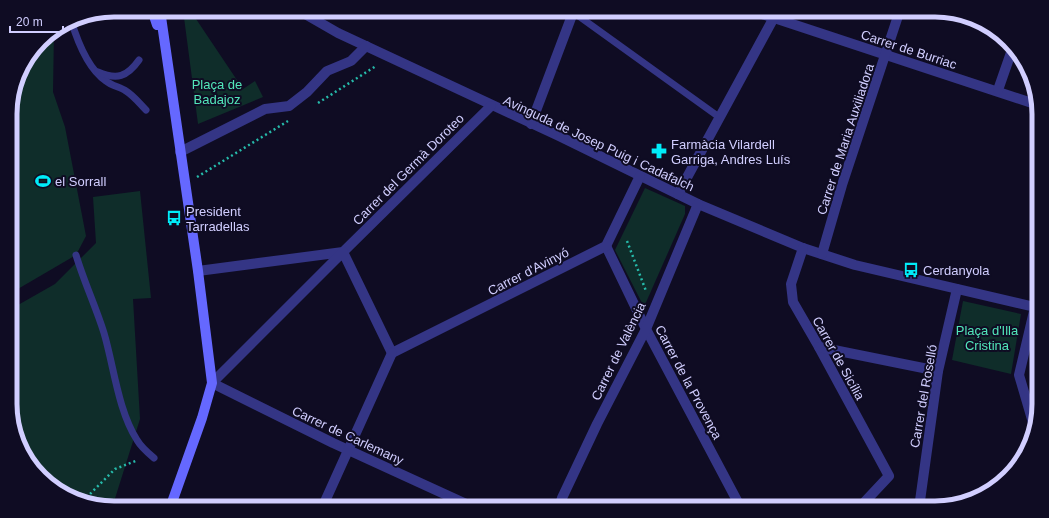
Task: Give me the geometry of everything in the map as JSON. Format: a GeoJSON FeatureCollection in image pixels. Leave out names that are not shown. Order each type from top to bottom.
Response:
{"type":"FeatureCollection","features":[{"type":"Feature","properties":{"kind":"street"},"geometry":{"type":"LineString","coordinates":[[155,17],[163,40]]}},
{"type":"Feature","properties":{"kind":"street"},"geometry":{"type":"LineString","coordinates":[[161,17],[198,271],[212,383],[202,418],[172,501]]}},
{"type":"Feature","properties":{"kind":"street","name":"Avinguda de Josep Puig i Cadafalch"},"geometry":{"type":"LineString","coordinates":[[311,17],[366,46],[698,204],[803,248],[855,265],[1032,306]]}},
{"type":"Feature","properties":{"kind":"street"},"geometry":{"type":"LineString","coordinates":[[531,124],[571,17]]}},
{"type":"Feature","properties":{"kind":"street"},"geometry":{"type":"LineString","coordinates":[[678,194],[773,17]]}},
{"type":"Feature","properties":{"kind":"street","name":"Carrer de Burriac"},"geometry":{"type":"LineString","coordinates":[[783,17],[886,56],[998,90],[1031,102]]}},
{"type":"Feature","properties":{"kind":"street","name":"Carrer de Maria Auxiliadora"},"geometry":{"type":"LineString","coordinates":[[822,254],[842,185],[898,17]]}},
{"type":"Feature","properties":{"kind":"street"},"geometry":{"type":"LineString","coordinates":[[180,152],[265,109],[289,106],[307,92],[327,71],[351,61],[366,46]]}},
{"type":"Feature","properties":{"kind":"street"},"geometry":{"type":"LineString","coordinates":[[998,90],[1010,53]]}},
{"type":"Feature","properties":{"kind":"street","name":"Carrer del Germà Doroteo"},"geometry":{"type":"LineString","coordinates":[[212,383],[491,106]]}},
{"type":"Feature","properties":{"kind":"street"},"geometry":{"type":"LineString","coordinates":[[606,246],[640,176]]}},
{"type":"Feature","properties":{"kind":"street","name":"Carrer de València"},"geometry":{"type":"LineString","coordinates":[[561,501],[597,424],[646,329],[653,308],[698,204]]}},
{"type":"Feature","properties":{"kind":"street","name":"Carrer de la Provença"},"geometry":{"type":"LineString","coordinates":[[606,246],[646,329],[737,501]]}},
{"type":"Feature","properties":{"kind":"street","name":"Carrer d'Avinyó"},"geometry":{"type":"LineString","coordinates":[[392,353],[606,246]]}},
{"type":"Feature","properties":{"kind":"street","name":"Carrer de Sicília"},"geometry":{"type":"LineString","coordinates":[[803,248],[791,284],[793,302],[889,476],[866,501]]}},
{"type":"Feature","properties":{"kind":"street"},"geometry":{"type":"LineString","coordinates":[[198,271],[343,252],[392,353],[325,501]]}},
{"type":"Feature","properties":{"kind":"street","name":"Carrer del Roselló"},"geometry":{"type":"LineString","coordinates":[[920,501],[938,371],[957,289]]}},
{"type":"Feature","properties":{"kind":"street"},"geometry":{"type":"LineString","coordinates":[[1031,416],[1019,375],[1032,326]]}},
{"type":"Feature","properties":{"kind":"street"},"geometry":{"type":"LineString","coordinates":[[819,347],[938,371]]}},
{"type":"Feature","properties":{"kind":"street","name":"Carrer de Carlemany"},"geometry":{"type":"LineString","coordinates":[[212,383],[348,450],[460,501]]}},
{"type":"Feature","properties":{"kind":"lane"},"geometry":{"type":"LineString","coordinates":[[581,17],[719,117]]}},
{"type":"Feature","properties":{"kind":"lane"},"geometry":{"type":"LineString","coordinates":[[73,26],[79,45],[96,70],[106,81],[126,91],[146,110]]}},
{"type":"Feature","properties":{"kind":"lane"},"geometry":{"type":"LineString","coordinates":[[96,70],[109,76],[126,75],[132,70],[139,60]]}},
{"type":"Feature","properties":{"kind":"lane"},"geometry":{"type":"LineString","coordinates":[[76,255],[84,284],[104,333],[118,392],[129,422],[137,440],[154,458]]}},
{"type":"Feature","properties":{"kind":"path"},"geometry":{"type":"LineString","coordinates":[[627,241],[653,308]]}},
{"type":"Feature","properties":{"kind":"path"},"geometry":{"type":"LineString","coordinates":[[87,497],[115,469],[139,460],[154,458]]}},
{"type":"Feature","properties":{"kind":"green space","name":"Plaça de Badajoz"},"geometry":{"type":"Polygon","coordinates":[[[184,17],[195,17],[243,89],[255,81],[263,97],[198,124],[184,17]]]}},
{"type":"Feature","properties":{"kind":"green space","name":"el Sorrall"},"geometry":{"type":"Polygon","coordinates":[[[54,38],[53,92],[65,127],[86,236],[76,255],[17,289],[17,107],[20,89],[27,71],[33,60],[45,45],[54,38]]]}},
{"type":"Feature","properties":{"kind":"green space"},"geometry":{"type":"Polygon","coordinates":[[[645,188],[685,206],[685,214],[644,307],[615,250],[645,188]]]}},
{"type":"Feature","properties":{"kind":"green space"},"geometry":{"type":"Polygon","coordinates":[[[140,191],[151,298],[133,299],[140,419],[114,501],[89,498],[77,494],[60,485],[50,477],[33,458],[27,447],[19,423],[17,404],[17,306],[55,284],[96,243],[93,197],[140,191]]]}},
{"type":"Feature","properties":{"kind":"green space","name":"Plaça d'Illa Cristina"},"geometry":{"type":"Polygon","coordinates":[[[963,301],[1021,314],[1011,374],[952,360],[963,301]]]}},
{"type":"Feature","properties":{"kind":"place","name":"Farmàcia Vilardell Garriga, Andres Luís"},"geometry":{"type":"Point","coordinates":[659,151]}},
{"type":"Feature","properties":{"kind":"place","name":"el Sorrall"},"geometry":{"type":"Point","coordinates":[43,181]}},
{"type":"Feature","properties":{"kind":"place","name":"President Tarradellas"},"geometry":{"type":"Point","coordinates":[174,218]}},
{"type":"Feature","properties":{"kind":"place","name":"Cerdanyola"},"geometry":{"type":"Point","coordinates":[911,270]}}]}
